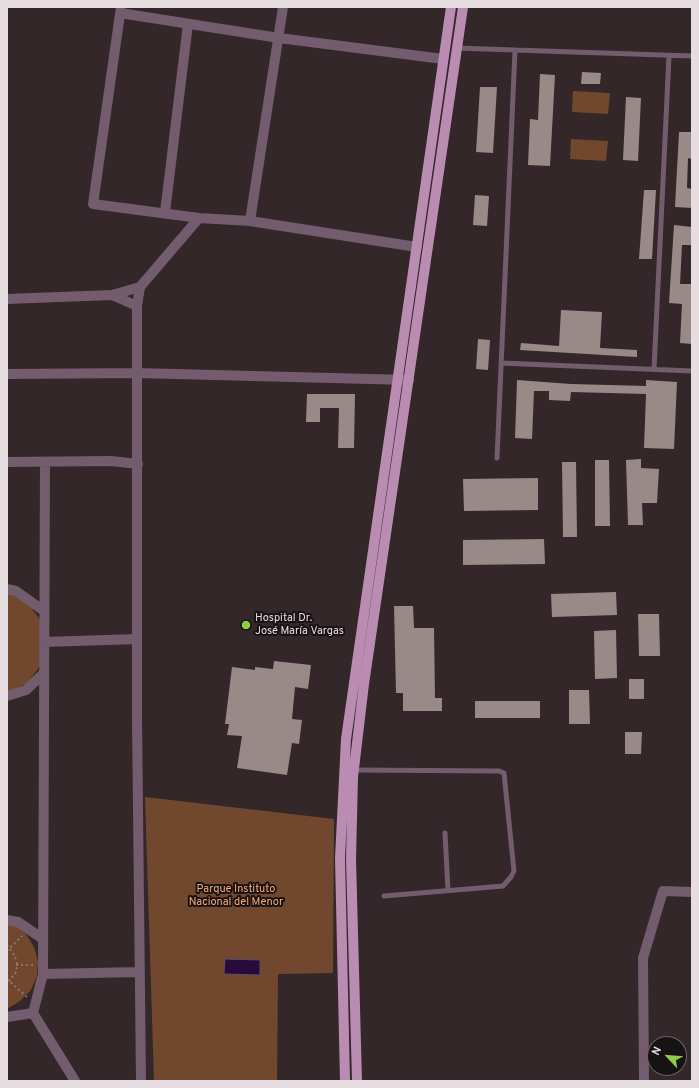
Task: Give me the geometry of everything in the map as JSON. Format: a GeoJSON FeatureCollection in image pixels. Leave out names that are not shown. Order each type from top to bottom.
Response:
{"type":"FeatureCollection","features":[{"type":"Feature","properties":{"kind":"main road"},"geometry":{"type":"LineString","coordinates":[[345,1081],[340,858],[346,739],[396,380],[417,247],[451,7]]}},
{"type":"Feature","properties":{"kind":"main road"},"geometry":{"type":"LineString","coordinates":[[358,1081],[350,860],[354,770],[364,684],[463,7]]}},
{"type":"Feature","properties":{"kind":"street"},"geometry":{"type":"LineString","coordinates":[[250,221],[283,7]]}},
{"type":"Feature","properties":{"kind":"street"},"geometry":{"type":"LineString","coordinates":[[417,247],[250,221],[199,218],[165,212],[94,204],[121,10],[188,24],[278,38],[443,59]]}},
{"type":"Feature","properties":{"kind":"street"},"geometry":{"type":"LineString","coordinates":[[165,212],[188,24]]}},
{"type":"Feature","properties":{"kind":"street"},"geometry":{"type":"LineString","coordinates":[[141,1081],[137,639],[137,306],[140,288],[199,218]]}},
{"type":"Feature","properties":{"kind":"street"},"geometry":{"type":"LineString","coordinates":[[7,299],[112,294],[140,288]]}},
{"type":"Feature","properties":{"kind":"street"},"geometry":{"type":"LineString","coordinates":[[112,294],[137,306]]}},
{"type":"Feature","properties":{"kind":"street"},"geometry":{"type":"LineString","coordinates":[[7,374],[137,373],[409,380]]}},
{"type":"Feature","properties":{"kind":"street"},"geometry":{"type":"LineString","coordinates":[[7,462],[111,461],[138,464]]}},
{"type":"Feature","properties":{"kind":"street"},"geometry":{"type":"LineString","coordinates":[[45,462],[43,970],[34,1010],[75,1081]]}},
{"type":"Feature","properties":{"kind":"street"},"geometry":{"type":"LineString","coordinates":[[7,589],[16,591],[44,612]]}},
{"type":"Feature","properties":{"kind":"street"},"geometry":{"type":"LineString","coordinates":[[44,642],[137,639]]}},
{"type":"Feature","properties":{"kind":"street"},"geometry":{"type":"LineString","coordinates":[[7,696],[26,690],[44,673]]}},
{"type":"Feature","properties":{"kind":"street"},"geometry":{"type":"LineString","coordinates":[[644,1081],[643,958],[663,891],[692,892]]}},
{"type":"Feature","properties":{"kind":"street"},"geometry":{"type":"LineString","coordinates":[[7,920],[18,922],[43,939]]}},
{"type":"Feature","properties":{"kind":"street"},"geometry":{"type":"LineString","coordinates":[[43,970],[140,972]]}},
{"type":"Feature","properties":{"kind":"street"},"geometry":{"type":"LineString","coordinates":[[7,1017],[34,1010]]}},
{"type":"Feature","properties":{"kind":"lane"},"geometry":{"type":"LineString","coordinates":[[456,48],[692,56]]}},
{"type":"Feature","properties":{"kind":"lane"},"geometry":{"type":"LineString","coordinates":[[497,458],[515,50]]}},
{"type":"Feature","properties":{"kind":"lane"},"geometry":{"type":"LineString","coordinates":[[654,369],[669,56]]}},
{"type":"Feature","properties":{"kind":"lane"},"geometry":{"type":"LineString","coordinates":[[501,362],[692,371]]}},
{"type":"Feature","properties":{"kind":"lane"},"geometry":{"type":"LineString","coordinates":[[354,770],[499,771],[504,773],[514,871],[503,886],[384,896]]}},
{"type":"Feature","properties":{"kind":"lane"},"geometry":{"type":"LineString","coordinates":[[445,833],[448,890]]}},
{"type":"Feature","properties":{"kind":"path"},"geometry":{"type":"LineString","coordinates":[[7,951],[29,929]]}},
{"type":"Feature","properties":{"kind":"path"},"geometry":{"type":"LineString","coordinates":[[7,945],[15,956],[16,966],[16,972],[7,984]]}},
{"type":"Feature","properties":{"kind":"path"},"geometry":{"type":"LineString","coordinates":[[16,966],[43,970]]}},
{"type":"Feature","properties":{"kind":"path"},"geometry":{"type":"LineString","coordinates":[[7,979],[34,1010]]}},
{"type":"Feature","properties":{"kind":"green space"},"geometry":{"type":"Polygon","coordinates":[[[573,91],[610,93],[608,114],[572,112],[573,91]]]}},
{"type":"Feature","properties":{"kind":"green space"},"geometry":{"type":"Polygon","coordinates":[[[571,139],[608,141],[606,161],[570,159],[571,139]]]}},
{"type":"Feature","properties":{"kind":"green space"},"geometry":{"type":"Polygon","coordinates":[[[7,592],[14,594],[28,604],[39,618],[44,635],[44,652],[38,669],[27,683],[7,694],[7,592]]]}},
{"type":"Feature","properties":{"kind":"green space","name":"Parque Instituto Nacional del Menor"},"geometry":{"type":"Polygon","coordinates":[[[145,797],[334,819],[333,973],[278,974],[277,1081],[154,1081],[145,797]]]}},
{"type":"Feature","properties":{"kind":"green space"},"geometry":{"type":"Polygon","coordinates":[[[7,922],[15,925],[26,934],[34,947],[38,961],[37,976],[31,990],[20,1001],[7,1009],[7,922]]]}},
{"type":"Feature","properties":{"kind":"shaded area"},"geometry":{"type":"Polygon","coordinates":[[[225,959],[260,960],[260,975],[224,974],[225,959]]]}},
{"type":"Feature","properties":{"kind":"building"},"geometry":{"type":"Polygon","coordinates":[[[582,72],[601,73],[600,84],[581,84],[582,72]]]}},
{"type":"Feature","properties":{"kind":"building"},"geometry":{"type":"Polygon","coordinates":[[[540,74],[555,75],[550,166],[528,165],[530,119],[538,120],[540,74]]]}},
{"type":"Feature","properties":{"kind":"building"},"geometry":{"type":"Polygon","coordinates":[[[480,87],[497,87],[493,153],[476,152],[480,87]]]}},
{"type":"Feature","properties":{"kind":"building"},"geometry":{"type":"Polygon","coordinates":[[[626,97],[641,98],[638,161],[623,160],[626,97]]]}},
{"type":"Feature","properties":{"kind":"building"},"geometry":{"type":"Polygon","coordinates":[[[679,132],[692,132],[692,159],[688,158],[687,188],[692,189],[692,208],[675,207],[679,132]]]}},
{"type":"Feature","properties":{"kind":"building"},"geometry":{"type":"Polygon","coordinates":[[[644,190],[656,190],[652,259],[639,259],[644,190]]]}},
{"type":"Feature","properties":{"kind":"building"},"geometry":{"type":"Polygon","coordinates":[[[475,195],[489,196],[487,226],[473,225],[475,195]]]}},
{"type":"Feature","properties":{"kind":"building"},"geometry":{"type":"Polygon","coordinates":[[[674,225],[692,227],[692,245],[682,245],[680,284],[692,284],[692,344],[680,343],[682,304],[669,303],[674,225]]]}},
{"type":"Feature","properties":{"kind":"building"},"geometry":{"type":"Polygon","coordinates":[[[561,310],[602,312],[600,348],[637,350],[637,357],[520,350],[521,343],[559,346],[561,310]]]}},
{"type":"Feature","properties":{"kind":"building"},"geometry":{"type":"Polygon","coordinates":[[[478,339],[490,340],[488,370],[476,369],[478,339]]]}},
{"type":"Feature","properties":{"kind":"building"},"geometry":{"type":"Polygon","coordinates":[[[517,380],[571,384],[646,386],[646,380],[677,382],[674,449],[644,448],[646,394],[571,392],[570,401],[549,400],[549,391],[534,391],[532,439],[515,438],[517,380]]]}},
{"type":"Feature","properties":{"kind":"building"},"geometry":{"type":"Polygon","coordinates":[[[307,394],[355,394],[354,448],[338,448],[339,408],[320,408],[320,422],[306,422],[307,394]]]}},
{"type":"Feature","properties":{"kind":"building"},"geometry":{"type":"Polygon","coordinates":[[[641,459],[641,468],[659,469],[657,503],[642,503],[643,525],[628,525],[626,460],[641,459]]]}},
{"type":"Feature","properties":{"kind":"building"},"geometry":{"type":"Polygon","coordinates":[[[595,460],[609,460],[610,526],[595,526],[595,460]]]}},
{"type":"Feature","properties":{"kind":"building"},"geometry":{"type":"Polygon","coordinates":[[[562,462],[576,462],[577,537],[563,537],[562,462]]]}},
{"type":"Feature","properties":{"kind":"building"},"geometry":{"type":"Polygon","coordinates":[[[538,478],[538,510],[464,511],[463,479],[538,478]]]}},
{"type":"Feature","properties":{"kind":"building"},"geometry":{"type":"Polygon","coordinates":[[[544,539],[545,564],[463,565],[463,540],[544,539]]]}},
{"type":"Feature","properties":{"kind":"building"},"geometry":{"type":"Polygon","coordinates":[[[616,592],[617,615],[552,617],[551,594],[616,592]]]}},
{"type":"Feature","properties":{"kind":"building"},"geometry":{"type":"Polygon","coordinates":[[[394,606],[413,606],[414,628],[434,628],[435,698],[442,698],[442,711],[403,711],[403,693],[396,693],[394,606]]]}},
{"type":"Feature","properties":{"kind":"building"},"geometry":{"type":"Polygon","coordinates":[[[638,614],[659,614],[660,656],[639,656],[638,614]]]}},
{"type":"Feature","properties":{"kind":"building"},"geometry":{"type":"Polygon","coordinates":[[[616,630],[617,678],[595,679],[594,631],[616,630]]]}},
{"type":"Feature","properties":{"kind":"building"},"geometry":{"type":"Polygon","coordinates":[[[274,661],[311,665],[308,689],[295,687],[292,719],[302,720],[299,744],[292,743],[287,775],[237,768],[242,736],[227,735],[229,724],[225,724],[232,667],[255,670],[255,667],[273,669],[274,661]]]}},
{"type":"Feature","properties":{"kind":"building"},"geometry":{"type":"Polygon","coordinates":[[[629,679],[644,679],[644,699],[629,699],[629,679]]]}},
{"type":"Feature","properties":{"kind":"building"},"geometry":{"type":"Polygon","coordinates":[[[569,690],[589,690],[590,724],[569,724],[569,690]]]}},
{"type":"Feature","properties":{"kind":"building"},"geometry":{"type":"Polygon","coordinates":[[[475,701],[540,701],[540,718],[475,718],[475,701]]]}},
{"type":"Feature","properties":{"kind":"building"},"geometry":{"type":"Polygon","coordinates":[[[625,732],[642,732],[641,754],[625,754],[625,732]]]}},
{"type":"Feature","properties":{"kind":"place","name":"Hospital Dr. José María Vargas"},"geometry":{"type":"Point","coordinates":[246,625]}}]}
